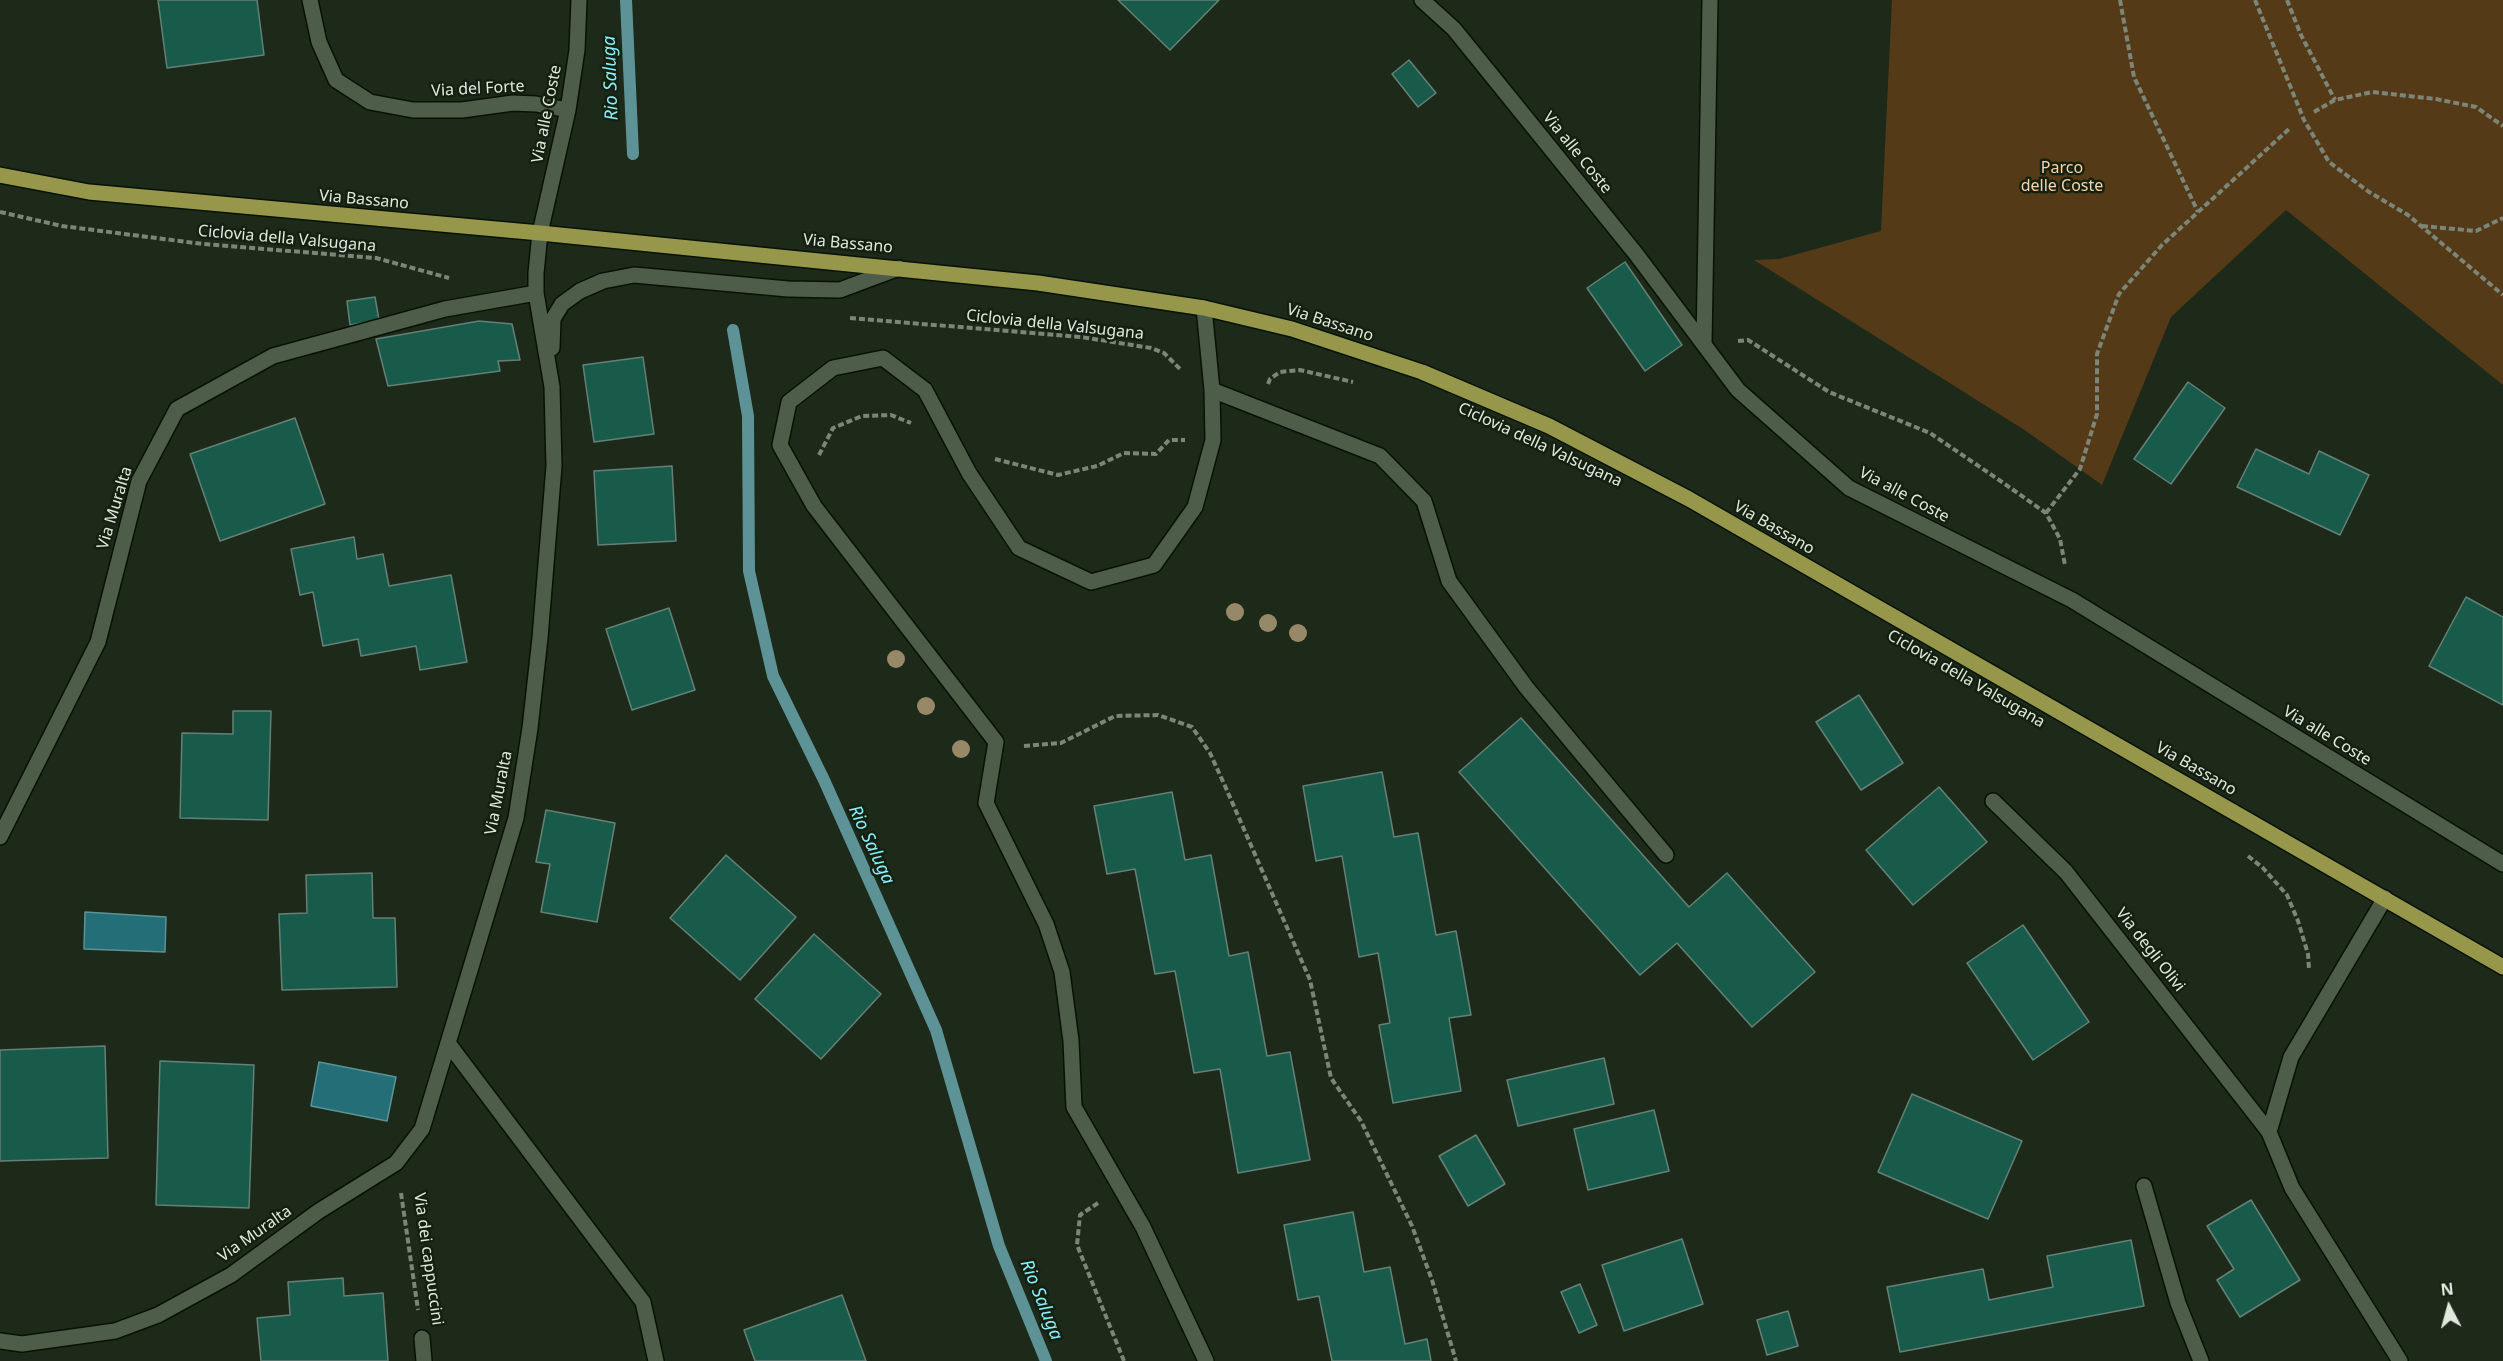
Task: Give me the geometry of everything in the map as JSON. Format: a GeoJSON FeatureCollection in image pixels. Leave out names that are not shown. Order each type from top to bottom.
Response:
{"type":"FeatureCollection","features":[{"type":"Feature","properties":{"kind":"main road","name":"Via Bassano"},"geometry":{"type":"LineString","coordinates":[[0,175],[89,192],[540,233],[1038,283],[1204,308],[1292,329],[1422,372],[1549,426],[1699,505],[2503,967]]}},
{"type":"Feature","properties":{"kind":"street","name":"Via del Forte"},"geometry":{"type":"LineString","coordinates":[[310,0],[319,42],[336,80],[370,102],[413,110],[462,110],[513,103],[536,104],[568,110]]}},
{"type":"Feature","properties":{"kind":"street","name":"Via alle Coste"},"geometry":{"type":"LineString","coordinates":[[540,233],[568,110],[577,50],[579,0]]}},
{"type":"Feature","properties":{"kind":"street","name":"Via alle Coste"},"geometry":{"type":"LineString","coordinates":[[1422,0],[1454,29],[1636,254],[1738,390],[1849,488],[2072,600],[2503,864]]}},
{"type":"Feature","properties":{"kind":"street"},"geometry":{"type":"LineString","coordinates":[[1704,344],[1710,0]]}},
{"type":"Feature","properties":{"kind":"street","name":"Via Muralta"},"geometry":{"type":"LineString","coordinates":[[0,1341],[22,1344],[115,1331],[158,1315],[231,1275],[319,1210],[396,1163],[422,1129],[516,818],[523,773],[540,638],[554,466],[552,387],[536,292],[540,233]]}},
{"type":"Feature","properties":{"kind":"street"},"geometry":{"type":"LineString","coordinates":[[552,387],[553,319],[562,304],[569,298],[603,281],[634,275],[788,290],[840,290],[900,268]]}},
{"type":"Feature","properties":{"kind":"street","name":"Via Muralta"},"geometry":{"type":"LineString","coordinates":[[0,837],[98,642],[139,481],[177,409],[273,356],[445,309],[536,292]]}},
{"type":"Feature","properties":{"kind":"street"},"geometry":{"type":"LineString","coordinates":[[1204,308],[1213,440],[1195,507],[1154,565],[1090,582],[1019,548],[969,473],[925,390],[883,358],[833,368],[789,402],[780,445],[814,506],[996,742],[986,803],[1046,924],[1062,972],[1071,1041],[1074,1107],[1143,1227],[1206,1361]]}},
{"type":"Feature","properties":{"kind":"street"},"geometry":{"type":"LineString","coordinates":[[1211,385],[1380,456],[1424,501],[1449,581],[1526,687],[1666,855]]}},
{"type":"Feature","properties":{"kind":"street","name":"Via degli Olivi"},"geometry":{"type":"LineString","coordinates":[[1993,801],[2066,872],[2269,1132],[2292,1188],[2400,1361]]}},
{"type":"Feature","properties":{"kind":"street"},"geometry":{"type":"LineString","coordinates":[[2269,1132],[2291,1057],[2385,898]]}},
{"type":"Feature","properties":{"kind":"street"},"geometry":{"type":"LineString","coordinates":[[448,1043],[643,1302],[656,1361]]}},
{"type":"Feature","properties":{"kind":"street"},"geometry":{"type":"LineString","coordinates":[[2144,1186],[2178,1303],[2201,1361]]}},
{"type":"Feature","properties":{"kind":"street","name":"Via dei cappuccini"},"geometry":{"type":"LineString","coordinates":[[422,1338],[424,1361]]}},
{"type":"Feature","properties":{"kind":"path"},"geometry":{"type":"LineString","coordinates":[[2120,0],[2134,77],[2198,212]]}},
{"type":"Feature","properties":{"kind":"path"},"geometry":{"type":"LineString","coordinates":[[2255,0],[2304,120],[2329,162],[2369,192],[2408,215],[2503,295]]}},
{"type":"Feature","properties":{"kind":"path"},"geometry":{"type":"LineString","coordinates":[[2286,0],[2334,100]]}},
{"type":"Feature","properties":{"kind":"path"},"geometry":{"type":"LineString","coordinates":[[2314,112],[2334,100],[2372,92],[2436,99],[2476,107],[2503,126]]}},
{"type":"Feature","properties":{"kind":"path"},"geometry":{"type":"LineString","coordinates":[[2046,513],[2080,469],[2097,414],[2097,354],[2119,294],[2162,245],[2289,129]]}},
{"type":"Feature","properties":{"kind":"path","name":"Ciclovia della Valsugana"},"geometry":{"type":"LineString","coordinates":[[0,212],[62,226],[203,244],[376,258],[451,278]]}},
{"type":"Feature","properties":{"kind":"path"},"geometry":{"type":"LineString","coordinates":[[2421,226],[2476,231],[2503,218]]}},
{"type":"Feature","properties":{"kind":"path","name":"Ciclovia della Valsugana"},"geometry":{"type":"LineString","coordinates":[[848,318],[1081,337],[1151,348],[1164,353],[1184,374],[1211,385]]}},
{"type":"Feature","properties":{"kind":"path"},"geometry":{"type":"LineString","coordinates":[[1704,344],[1748,340],[1829,392],[1930,433],[2046,513],[2060,540],[2072,600]]}},
{"type":"Feature","properties":{"kind":"path"},"geometry":{"type":"LineString","coordinates":[[1265,392],[1270,379],[1280,372],[1300,370],[1359,383]]}},
{"type":"Feature","properties":{"kind":"path"},"geometry":{"type":"LineString","coordinates":[[996,742],[1028,746],[1061,743],[1115,716],[1158,715],[1192,727],[1210,753],[1310,980],[1331,1078],[1361,1121],[1412,1226],[1432,1280],[1456,1361]]}},
{"type":"Feature","properties":{"kind":"path"},"geometry":{"type":"LineString","coordinates":[[2244,854],[2263,868],[2287,895],[2308,954],[2309,978]]}},
{"type":"Feature","properties":{"kind":"path","name":"Via dei cappuccini"},"geometry":{"type":"LineString","coordinates":[[396,1163],[422,1338]]}},
{"type":"Feature","properties":{"kind":"path"},"geometry":{"type":"LineString","coordinates":[[1124,1194],[1107,1197],[1080,1215],[1077,1245],[1124,1361]]}},
{"type":"Feature","properties":{"kind":"green space","name":"Parco delle Coste"},"geometry":{"type":"Polygon","coordinates":[[[1892,0],[2503,0],[2503,385],[2286,210],[2171,317],[2102,485],[2026,431],[1754,260],[1779,259],[1881,231],[1892,0]]]}},
{"type":"Feature","properties":{"kind":"water"},"geometry":{"type":"Polygon","coordinates":[[[85,912],[166,917],[165,952],[84,949],[85,912]]]}},
{"type":"Feature","properties":{"kind":"water"},"geometry":{"type":"Polygon","coordinates":[[[319,1062],[396,1077],[387,1121],[311,1106],[319,1062]]]}},
{"type":"Feature","properties":{"kind":"building"},"geometry":{"type":"Polygon","coordinates":[[[158,0],[257,0],[264,55],[167,68],[158,0]]]}},
{"type":"Feature","properties":{"kind":"building"},"geometry":{"type":"Polygon","coordinates":[[[1118,0],[1219,0],[1170,50],[1118,0]]]}},
{"type":"Feature","properties":{"kind":"building"},"geometry":{"type":"Polygon","coordinates":[[[1409,60],[1436,93],[1418,107],[1392,74],[1409,60]]]}},
{"type":"Feature","properties":{"kind":"building"},"geometry":{"type":"Polygon","coordinates":[[[1625,262],[1682,345],[1645,371],[1587,288],[1625,262]]]}},
{"type":"Feature","properties":{"kind":"building"},"geometry":{"type":"Polygon","coordinates":[[[375,297],[379,320],[350,325],[347,301],[375,297]]]}},
{"type":"Feature","properties":{"kind":"building"},"geometry":{"type":"Polygon","coordinates":[[[479,321],[512,324],[520,360],[498,361],[500,371],[388,386],[376,339],[479,321]]]}},
{"type":"Feature","properties":{"kind":"building"},"geometry":{"type":"Polygon","coordinates":[[[643,357],[654,434],[594,442],[583,365],[643,357]]]}},
{"type":"Feature","properties":{"kind":"building"},"geometry":{"type":"Polygon","coordinates":[[[2188,382],[2225,408],[2171,484],[2134,459],[2188,382]]]}},
{"type":"Feature","properties":{"kind":"building"},"geometry":{"type":"Polygon","coordinates":[[[295,418],[325,504],[220,541],[190,454],[295,418]]]}},
{"type":"Feature","properties":{"kind":"building"},"geometry":{"type":"Polygon","coordinates":[[[2256,449],[2309,474],[2319,451],[2369,475],[2340,535],[2237,487],[2256,449]]]}},
{"type":"Feature","properties":{"kind":"building"},"geometry":{"type":"Polygon","coordinates":[[[672,466],[676,541],[598,545],[594,471],[672,466]]]}},
{"type":"Feature","properties":{"kind":"building"},"geometry":{"type":"Polygon","coordinates":[[[354,537],[357,559],[383,554],[389,586],[451,575],[467,662],[420,670],[416,646],[361,656],[358,639],[323,646],[313,592],[300,595],[291,549],[354,537]]]}},
{"type":"Feature","properties":{"kind":"building"},"geometry":{"type":"Polygon","coordinates":[[[2466,597],[2503,617],[2503,705],[2429,666],[2466,597]]]}},
{"type":"Feature","properties":{"kind":"building"},"geometry":{"type":"Polygon","coordinates":[[[669,608],[695,690],[632,710],[606,629],[669,608]]]}},
{"type":"Feature","properties":{"kind":"building"},"geometry":{"type":"Polygon","coordinates":[[[1859,695],[1903,763],[1861,790],[1816,722],[1859,695]]]}},
{"type":"Feature","properties":{"kind":"building"},"geometry":{"type":"Polygon","coordinates":[[[233,711],[271,711],[268,820],[180,818],[182,733],[233,734],[233,711]]]}},
{"type":"Feature","properties":{"kind":"building"},"geometry":{"type":"Polygon","coordinates":[[[1521,718],[1689,907],[1727,873],[1815,972],[1752,1027],[1677,943],[1640,975],[1459,772],[1521,718]]]}},
{"type":"Feature","properties":{"kind":"building"},"geometry":{"type":"Polygon","coordinates":[[[1382,772],[1394,837],[1418,833],[1436,935],[1456,931],[1471,1015],[1449,1018],[1461,1091],[1393,1103],[1379,1025],[1390,1023],[1378,953],[1359,957],[1342,856],[1316,861],[1303,786],[1382,772]]]}},
{"type":"Feature","properties":{"kind":"building"},"geometry":{"type":"Polygon","coordinates":[[[1939,787],[1987,842],[1913,905],[1866,850],[1939,787]]]}},
{"type":"Feature","properties":{"kind":"building"},"geometry":{"type":"Polygon","coordinates":[[[1172,792],[1185,860],[1211,855],[1229,956],[1248,952],[1267,1056],[1290,1052],[1310,1160],[1238,1173],[1220,1069],[1194,1073],[1175,971],[1155,974],[1135,869],[1107,874],[1094,806],[1172,792]]]}},
{"type":"Feature","properties":{"kind":"building"},"geometry":{"type":"Polygon","coordinates":[[[546,810],[615,823],[597,922],[541,912],[550,864],[536,862],[546,810]]]}},
{"type":"Feature","properties":{"kind":"building"},"geometry":{"type":"Polygon","coordinates":[[[726,855],[796,917],[740,980],[670,918],[726,855]]]}},
{"type":"Feature","properties":{"kind":"building"},"geometry":{"type":"Polygon","coordinates":[[[372,873],[373,918],[395,918],[397,987],[282,990],[279,914],[307,913],[306,875],[372,873]]]}},
{"type":"Feature","properties":{"kind":"building"},"geometry":{"type":"Polygon","coordinates":[[[2023,925],[2089,1022],[2033,1060],[1967,963],[2023,925]]]}},
{"type":"Feature","properties":{"kind":"building"},"geometry":{"type":"Polygon","coordinates":[[[814,934],[881,994],[821,1059],[755,999],[814,934]]]}},
{"type":"Feature","properties":{"kind":"building"},"geometry":{"type":"Polygon","coordinates":[[[105,1046],[108,1158],[0,1161],[0,1050],[105,1046]]]}},
{"type":"Feature","properties":{"kind":"building"},"geometry":{"type":"Polygon","coordinates":[[[1604,1058],[1614,1104],[1518,1126],[1507,1080],[1604,1058]]]}},
{"type":"Feature","properties":{"kind":"building"},"geometry":{"type":"Polygon","coordinates":[[[160,1061],[254,1065],[249,1208],[156,1205],[160,1061]]]}},
{"type":"Feature","properties":{"kind":"building"},"geometry":{"type":"Polygon","coordinates":[[[1912,1094],[2022,1141],[1988,1219],[1878,1172],[1912,1094]]]}},
{"type":"Feature","properties":{"kind":"building"},"geometry":{"type":"Polygon","coordinates":[[[1654,1110],[1669,1171],[1588,1190],[1574,1129],[1654,1110]]]}},
{"type":"Feature","properties":{"kind":"building"},"geometry":{"type":"Polygon","coordinates":[[[1476,1135],[1505,1184],[1468,1206],[1439,1156],[1476,1135]]]}},
{"type":"Feature","properties":{"kind":"building"},"geometry":{"type":"Polygon","coordinates":[[[2251,1200],[2300,1280],[2240,1317],[2217,1280],[2234,1269],[2207,1226],[2251,1200]]]}},
{"type":"Feature","properties":{"kind":"building"},"geometry":{"type":"Polygon","coordinates":[[[1353,1212],[1364,1272],[1390,1267],[1405,1344],[1427,1339],[1431,1361],[1332,1361],[1319,1296],[1298,1300],[1284,1225],[1353,1212]]]}},
{"type":"Feature","properties":{"kind":"building"},"geometry":{"type":"Polygon","coordinates":[[[1682,1239],[1703,1304],[1624,1331],[1602,1265],[1682,1239]]]}},
{"type":"Feature","properties":{"kind":"building"},"geometry":{"type":"Polygon","coordinates":[[[2131,1240],[2144,1306],[1900,1352],[1887,1287],[1983,1269],[1989,1300],[2053,1287],[2047,1256],[2131,1240]]]}},
{"type":"Feature","properties":{"kind":"building"},"geometry":{"type":"Polygon","coordinates":[[[343,1278],[344,1296],[383,1293],[388,1361],[261,1361],[257,1318],[290,1315],[288,1282],[343,1278]]]}},
{"type":"Feature","properties":{"kind":"building"},"geometry":{"type":"Polygon","coordinates":[[[1580,1284],[1597,1325],[1579,1333],[1561,1292],[1580,1284]]]}},
{"type":"Feature","properties":{"kind":"building"},"geometry":{"type":"Polygon","coordinates":[[[842,1295],[866,1361],[755,1361],[744,1330],[842,1295]]]}},
{"type":"Feature","properties":{"kind":"building"},"geometry":{"type":"Polygon","coordinates":[[[1788,1311],[1798,1346],[1767,1355],[1757,1320],[1788,1311]]]}},
{"type":"Feature","properties":{"kind":"waterway","name":"Rio Saluga"},"geometry":{"type":"LineString","coordinates":[[626,0],[633,154]]}},
{"type":"Feature","properties":{"kind":"waterway","name":"Rio Saluga"},"geometry":{"type":"LineString","coordinates":[[733,330],[748,416],[749,571],[773,676],[824,780],[936,1030],[999,1246],[1046,1361]]}}]}
